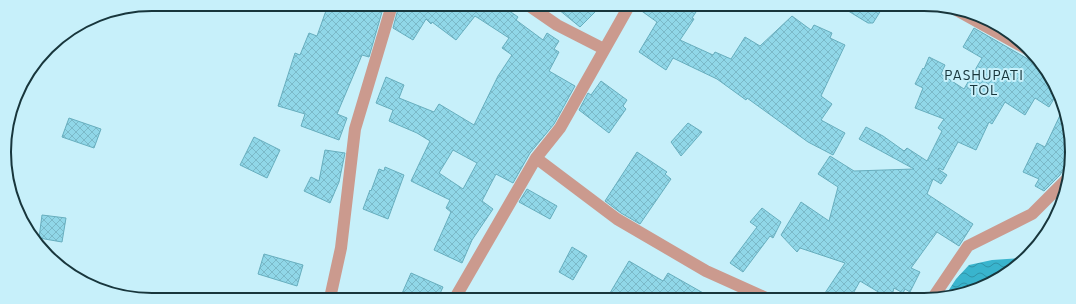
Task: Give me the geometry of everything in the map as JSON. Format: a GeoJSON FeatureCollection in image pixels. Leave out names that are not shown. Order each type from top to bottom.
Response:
{"type":"FeatureCollection","features":[{"type":"Feature","properties":{"kind":"street"},"geometry":{"type":"LineString","coordinates":[[331,293],[341,248],[355,129],[390,11]]}},
{"type":"Feature","properties":{"kind":"street"},"geometry":{"type":"LineString","coordinates":[[537,11],[557,25],[604,49]]}},
{"type":"Feature","properties":{"kind":"street"},"geometry":{"type":"LineString","coordinates":[[458,293],[536,158],[560,128],[626,11]]}},
{"type":"Feature","properties":{"kind":"street"},"geometry":{"type":"LineString","coordinates":[[980,23],[1005,37]]}},
{"type":"Feature","properties":{"kind":"street"},"geometry":{"type":"LineString","coordinates":[[536,158],[617,219],[706,271],[755,293]]}},
{"type":"Feature","properties":{"kind":"street"},"geometry":{"type":"LineString","coordinates":[[936,293],[968,246],[1032,214],[1061,185]]}},
{"type":"Feature","properties":{"kind":"water"},"geometry":{"type":"Polygon","coordinates":[[[1017,258],[994,274],[978,282],[969,286],[948,291],[956,279],[969,265],[992,260],[1017,258]]]}},
{"type":"Feature","properties":{"kind":"building"},"geometry":{"type":"Polygon","coordinates":[[[326,11],[382,11],[369,57],[362,55],[337,114],[347,118],[339,140],[301,126],[305,114],[278,106],[295,53],[300,55],[309,33],[317,36],[326,11]]]}},
{"type":"Feature","properties":{"kind":"building"},"geometry":{"type":"Polygon","coordinates":[[[397,11],[510,11],[518,17],[516,20],[543,40],[547,33],[559,41],[554,49],[559,52],[549,71],[575,86],[554,124],[530,153],[513,183],[496,174],[482,201],[493,209],[472,240],[462,263],[434,250],[451,212],[446,208],[450,200],[411,181],[430,141],[417,133],[389,121],[393,110],[376,103],[386,77],[404,85],[399,98],[434,112],[439,104],[474,125],[498,76],[512,55],[502,48],[509,38],[475,16],[456,40],[432,22],[431,24],[426,19],[413,40],[393,28],[397,11]],[[453,150],[439,173],[463,189],[477,163],[453,150]]]}},
{"type":"Feature","properties":{"kind":"building"},"geometry":{"type":"Polygon","coordinates":[[[560,11],[596,11],[580,27],[560,11]]]}},
{"type":"Feature","properties":{"kind":"building"},"geometry":{"type":"Polygon","coordinates":[[[642,11],[697,11],[692,18],[694,19],[680,40],[713,55],[715,52],[731,59],[745,37],[760,46],[792,16],[811,30],[814,25],[832,33],[830,38],[845,45],[821,96],[832,104],[821,120],[845,133],[833,155],[808,142],[747,98],[746,100],[717,79],[673,58],[666,70],[639,52],[657,22],[642,11]]]}},
{"type":"Feature","properties":{"kind":"building"},"geometry":{"type":"Polygon","coordinates":[[[848,11],[880,11],[873,23],[868,23],[848,11]]]}},
{"type":"Feature","properties":{"kind":"building"},"geometry":{"type":"Polygon","coordinates":[[[974,28],[1032,62],[1046,82],[1054,99],[1049,107],[1035,98],[1025,115],[1005,102],[992,124],[989,122],[976,150],[958,142],[943,170],[938,169],[947,175],[941,184],[933,179],[927,194],[973,224],[959,246],[937,232],[911,268],[920,272],[910,292],[905,289],[903,293],[894,288],[893,293],[880,293],[860,281],[853,293],[825,293],[845,263],[800,248],[797,252],[781,235],[801,202],[829,221],[838,187],[818,174],[830,156],[854,171],[914,169],[859,139],[866,127],[883,136],[904,151],[907,148],[927,161],[942,131],[938,128],[944,119],[915,108],[923,88],[915,84],[929,57],[945,65],[941,74],[964,89],[982,58],[963,47],[974,28]]]}},
{"type":"Feature","properties":{"kind":"building"},"geometry":{"type":"Polygon","coordinates":[[[601,81],[627,100],[623,106],[626,109],[609,133],[579,110],[588,93],[591,95],[601,81]]]}},
{"type":"Feature","properties":{"kind":"building"},"geometry":{"type":"Polygon","coordinates":[[[1060,116],[1065,143],[1064,168],[1060,175],[1044,191],[1035,186],[1039,179],[1023,172],[1037,143],[1045,147],[1060,116]]]}},
{"type":"Feature","properties":{"kind":"building"},"geometry":{"type":"Polygon","coordinates":[[[69,118],[101,129],[94,148],[62,137],[69,118]]]}},
{"type":"Feature","properties":{"kind":"building"},"geometry":{"type":"Polygon","coordinates":[[[688,123],[702,132],[681,156],[671,142],[688,123]]]}},
{"type":"Feature","properties":{"kind":"building"},"geometry":{"type":"Polygon","coordinates":[[[254,137],[280,150],[267,178],[240,165],[254,137]]]}},
{"type":"Feature","properties":{"kind":"building"},"geometry":{"type":"Polygon","coordinates":[[[325,150],[345,153],[339,182],[330,203],[304,191],[311,177],[319,181],[325,150]]]}},
{"type":"Feature","properties":{"kind":"building"},"geometry":{"type":"Polygon","coordinates":[[[637,152],[667,172],[665,174],[671,179],[640,224],[621,213],[605,201],[637,152]]]}},
{"type":"Feature","properties":{"kind":"building"},"geometry":{"type":"Polygon","coordinates":[[[385,167],[404,175],[388,219],[363,209],[379,169],[384,171],[385,167]]]}},
{"type":"Feature","properties":{"kind":"building"},"geometry":{"type":"Polygon","coordinates":[[[527,189],[557,206],[550,219],[519,202],[527,189]]]}},
{"type":"Feature","properties":{"kind":"building"},"geometry":{"type":"Polygon","coordinates":[[[762,208],[781,222],[773,238],[770,236],[743,272],[730,263],[757,227],[750,222],[762,208]]]}},
{"type":"Feature","properties":{"kind":"building"},"geometry":{"type":"Polygon","coordinates":[[[42,215],[66,218],[62,242],[40,238],[42,215]]]}},
{"type":"Feature","properties":{"kind":"building"},"geometry":{"type":"Polygon","coordinates":[[[572,247],[587,256],[573,280],[559,272],[572,247]]]}},
{"type":"Feature","properties":{"kind":"building"},"geometry":{"type":"Polygon","coordinates":[[[264,254],[303,265],[297,286],[258,274],[264,254]]]}},
{"type":"Feature","properties":{"kind":"building"},"geometry":{"type":"Polygon","coordinates":[[[629,261],[663,281],[668,273],[703,293],[610,293],[629,261]]]}},
{"type":"Feature","properties":{"kind":"building"},"geometry":{"type":"Polygon","coordinates":[[[411,273],[443,287],[440,293],[402,293],[411,273]]]}},
{"type":"Feature","properties":{"kind":"district","name":"PASHUPATI TOL"},"geometry":{"type":"Point","coordinates":[984,82]}}]}
